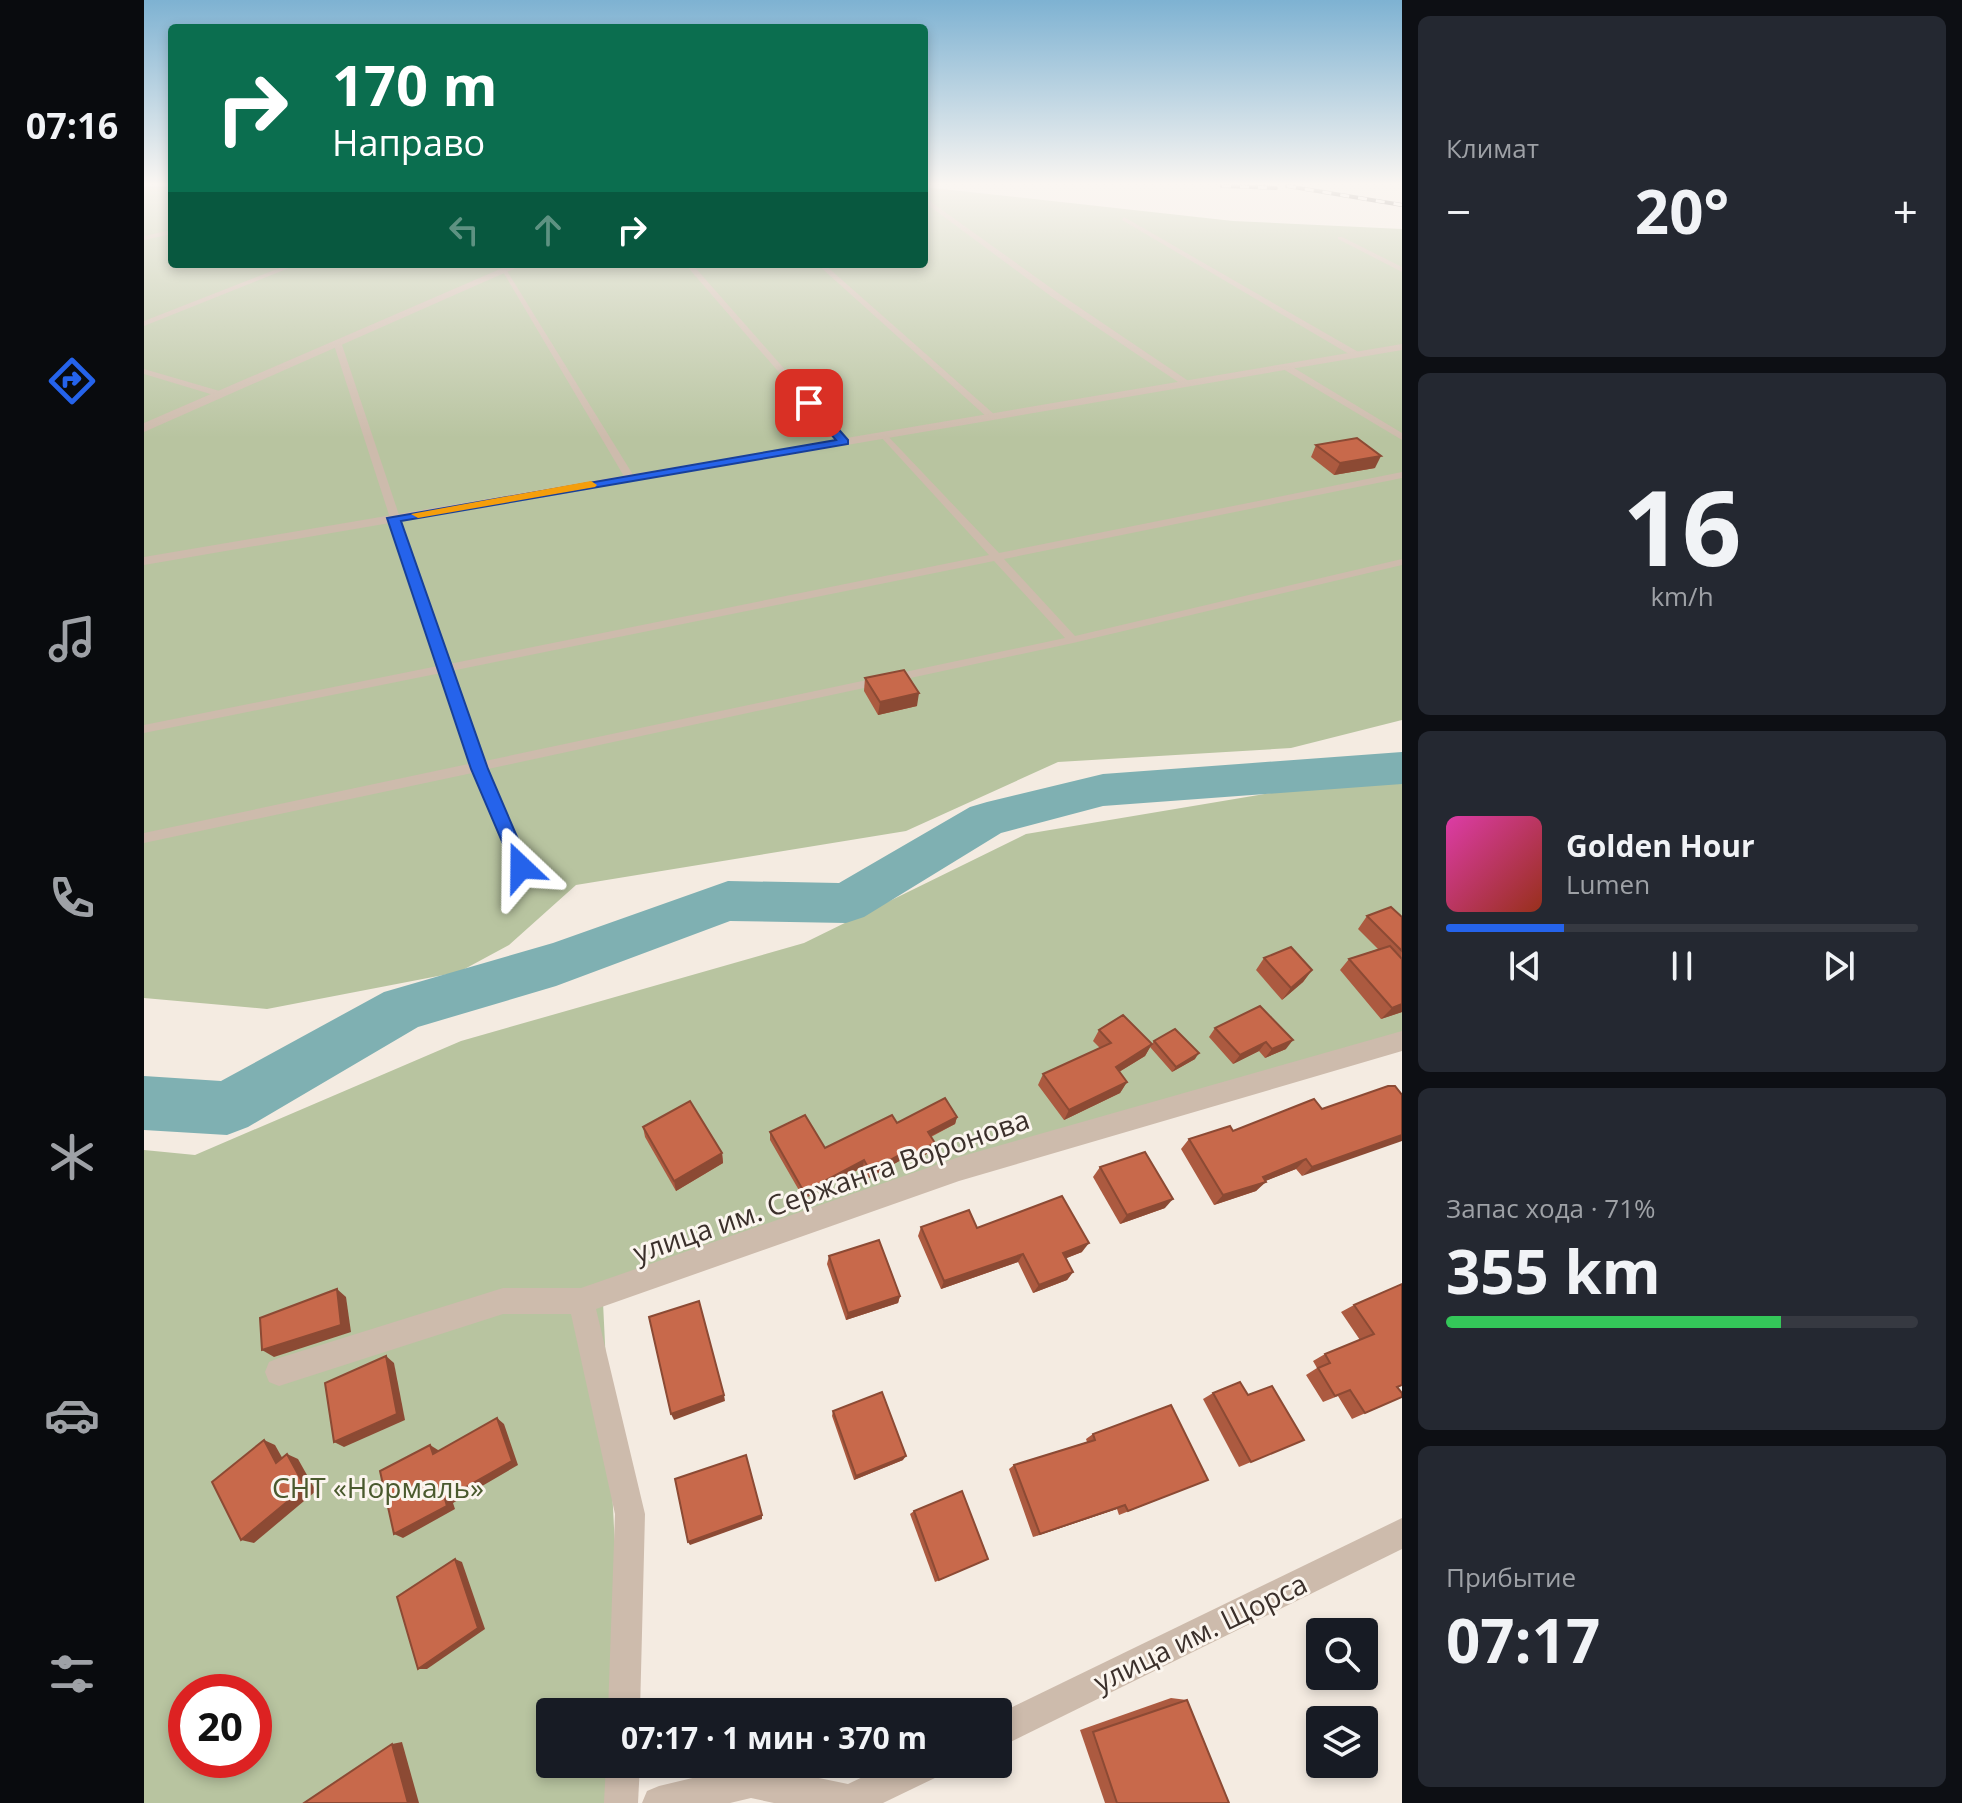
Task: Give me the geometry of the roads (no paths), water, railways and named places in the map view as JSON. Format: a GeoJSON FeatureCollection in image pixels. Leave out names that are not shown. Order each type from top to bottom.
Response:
{"type":"FeatureCollection","features":[{"type":"Feature","properties":{"kind":"street"},"geometry":{"type":"LineString","coordinates":[[144,428],[504,271]]}},
{"type":"Feature","properties":{"kind":"street"},"geometry":{"type":"LineString","coordinates":[[144,561],[1402,347]]}},
{"type":"Feature","properties":{"kind":"street","name":"улица им. Сержанта Воронова"},"geometry":{"type":"LineString","coordinates":[[279,1372],[503,1301],[581,1301],[959,1169],[1402,1041]]}},
{"type":"Feature","properties":{"kind":"street"},"geometry":{"type":"LineString","coordinates":[[581,1301],[630,1514],[624,1698]]}},
{"type":"Feature","properties":{"kind":"street","name":"улица им. Щорса"},"geometry":{"type":"LineString","coordinates":[[1012,1724],[1402,1533]]}},
{"type":"Feature","properties":{"kind":"street"},"geometry":{"type":"LineString","coordinates":[[621,1803],[622,1778]]}},
{"type":"Feature","properties":{"kind":"street"},"geometry":{"type":"LineString","coordinates":[[659,1803],[751,1781],[853,1802],[900,1778]]}},
{"type":"Feature","properties":{"kind":"lane"},"geometry":{"type":"LineString","coordinates":[[144,324],[280,270]]}},
{"type":"Feature","properties":{"kind":"lane"},"geometry":{"type":"LineString","coordinates":[[693,270],[844,442]]}},
{"type":"Feature","properties":{"kind":"lane"},"geometry":{"type":"LineString","coordinates":[[827,270],[992,417]]}},
{"type":"Feature","properties":{"kind":"lane"},"geometry":{"type":"LineString","coordinates":[[1021,270],[1187,384]]}},
{"type":"Feature","properties":{"kind":"lane"},"geometry":{"type":"LineString","coordinates":[[1212,270],[1357,355]]}},
{"type":"Feature","properties":{"kind":"lane"},"geometry":{"type":"LineString","coordinates":[[504,271],[630,478]]}},
{"type":"Feature","properties":{"kind":"lane"},"geometry":{"type":"LineString","coordinates":[[337,342],[480,769],[521,867]]}},
{"type":"Feature","properties":{"kind":"lane"},"geometry":{"type":"LineString","coordinates":[[1286,367],[1402,437]]}},
{"type":"Feature","properties":{"kind":"lane"},"geometry":{"type":"LineString","coordinates":[[144,371],[220,394]]}},
{"type":"Feature","properties":{"kind":"lane"},"geometry":{"type":"LineString","coordinates":[[884,435],[993,557],[1073,640]]}},
{"type":"Feature","properties":{"kind":"lane"},"geometry":{"type":"LineString","coordinates":[[144,729],[1402,475]]}},
{"type":"Feature","properties":{"kind":"lane"},"geometry":{"type":"LineString","coordinates":[[144,838],[480,769],[1073,640],[1402,562]]}},
{"type":"Feature","properties":{"kind":"waterway"},"geometry":{"type":"LineString","coordinates":[[144,1103],[227,1108],[403,1008],[556,964],[728,901],[846,903],[987,819],[1103,790],[1402,768]]}},
{"type":"Feature","properties":{"kind":"park label","name":"СНТ «Нормаль»"},"geometry":{"type":"Point","coordinates":[378,1487]}}]}
